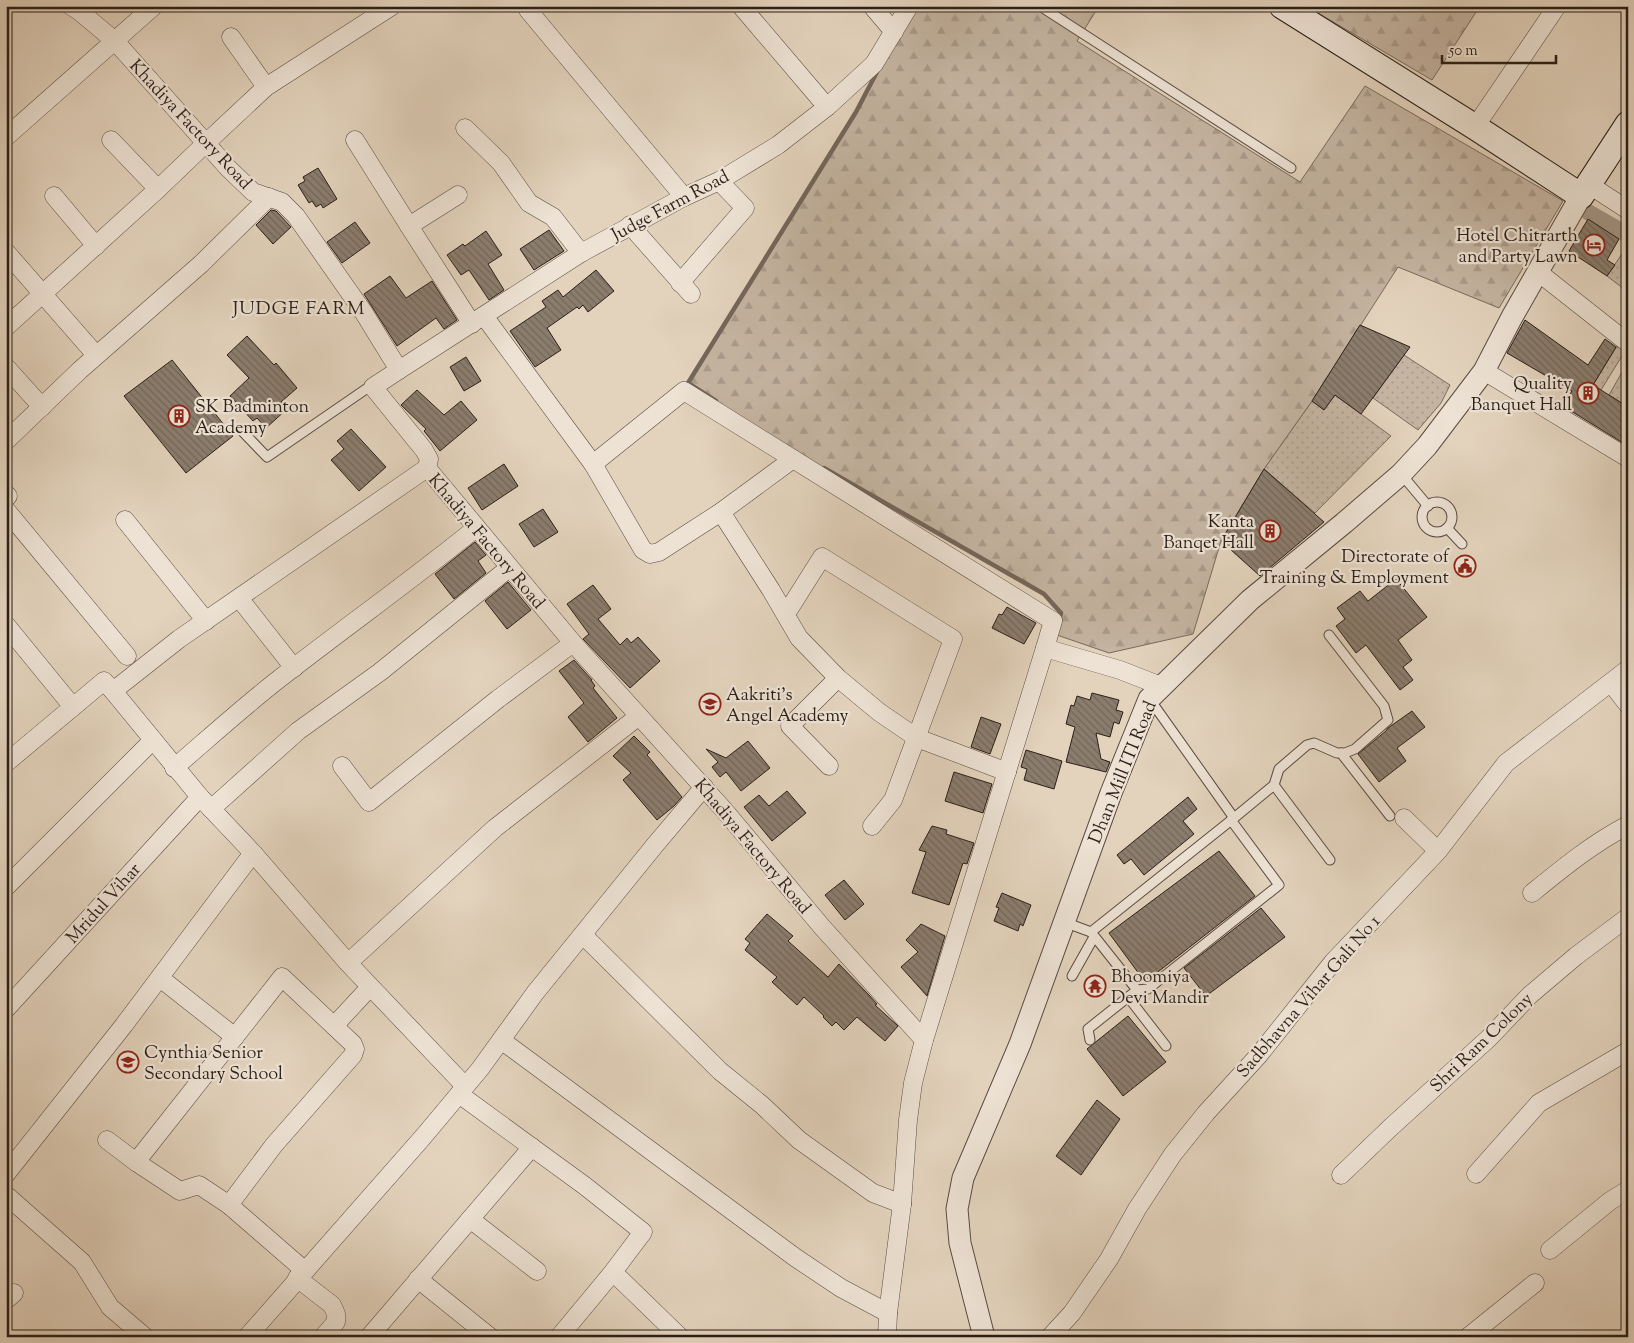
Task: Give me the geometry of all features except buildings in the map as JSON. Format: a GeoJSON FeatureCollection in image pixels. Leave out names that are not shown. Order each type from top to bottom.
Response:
{"type":"FeatureCollection","features":[{"type":"Feature","properties":{"kind":"main road"},"geometry":{"type":"LineString","coordinates":[[1282,6],[1475,127],[1585,190],[1628,124]]}},
{"type":"Feature","properties":{"kind":"street","name":"Khadiya Factory Road"},"geometry":{"type":"LineString","coordinates":[[71,6],[115,41],[228,168],[253,192],[282,202],[296,216],[364,313],[399,370]]}},
{"type":"Feature","properties":{"kind":"street"},"geometry":{"type":"LineString","coordinates":[[9,129],[154,6]]}},
{"type":"Feature","properties":{"kind":"street"},"geometry":{"type":"LineString","coordinates":[[6,327],[158,189],[266,87],[392,6]]}},
{"type":"Feature","properties":{"kind":"street"},"geometry":{"type":"LineString","coordinates":[[741,6],[827,107]]}},
{"type":"Feature","properties":{"kind":"street"},"geometry":{"type":"LineString","coordinates":[[872,6],[894,32]]}},
{"type":"Feature","properties":{"kind":"street","name":"Judge Farm Road"},"geometry":{"type":"LineString","coordinates":[[399,370],[581,253],[630,225],[719,181],[778,145],[827,107],[874,64],[909,6]]}},
{"type":"Feature","properties":{"kind":"street"},"geometry":{"type":"LineString","coordinates":[[1475,127],[1557,6]]}},
{"type":"Feature","properties":{"kind":"street"},"geometry":{"type":"LineString","coordinates":[[528,10],[684,197]]}},
{"type":"Feature","properties":{"kind":"street"},"geometry":{"type":"LineString","coordinates":[[231,37],[266,87]]}},
{"type":"Feature","properties":{"kind":"street"},"geometry":{"type":"LineString","coordinates":[[465,128],[501,162],[529,203],[553,216],[581,253]]}},
{"type":"Feature","properties":{"kind":"street"},"geometry":{"type":"LineString","coordinates":[[111,140],[158,189]]}},
{"type":"Feature","properties":{"kind":"street"},"geometry":{"type":"LineString","coordinates":[[355,140],[409,226],[478,320],[593,464],[643,550],[650,554],[659,552],[721,512],[793,459]]}},
{"type":"Feature","properties":{"kind":"street"},"geometry":{"type":"LineString","coordinates":[[630,225],[685,289],[745,208],[719,181]]}},
{"type":"Feature","properties":{"kind":"street"},"geometry":{"type":"LineString","coordinates":[[1585,190],[1628,210]]}},
{"type":"Feature","properties":{"kind":"street","name":"Dhan Mill ITI Road"},"geometry":{"type":"LineString","coordinates":[[984,1337],[960,1242],[957,1209],[963,1178],[1020,1044],[1111,793],[1155,692],[1250,600],[1402,474],[1427,446],[1484,371],[1585,190]]}},
{"type":"Feature","properties":{"kind":"street"},"geometry":{"type":"LineString","coordinates":[[409,226],[458,195]]}},
{"type":"Feature","properties":{"kind":"street"},"geometry":{"type":"LineString","coordinates":[[54,196],[96,246]]}},
{"type":"Feature","properties":{"kind":"street"},"geometry":{"type":"LineString","coordinates":[[6,441],[96,355],[201,264],[269,197]]}},
{"type":"Feature","properties":{"kind":"street"},"geometry":{"type":"LineString","coordinates":[[6,252],[96,355]]}},
{"type":"Feature","properties":{"kind":"street"},"geometry":{"type":"LineString","coordinates":[[1538,272],[1628,343]]}},
{"type":"Feature","properties":{"kind":"street"},"geometry":{"type":"LineString","coordinates":[[6,367],[42,407]]}},
{"type":"Feature","properties":{"kind":"street"},"geometry":{"type":"LineString","coordinates":[[373,388],[399,370]]}},
{"type":"Feature","properties":{"kind":"street"},"geometry":{"type":"LineString","coordinates":[[1484,371],[1628,458]]}},
{"type":"Feature","properties":{"kind":"street","name":"Khadiya Factory Road"},"geometry":{"type":"LineString","coordinates":[[373,388],[424,450],[429,459],[427,468],[509,568],[573,643],[704,788],[822,927],[924,1040]]}},
{"type":"Feature","properties":{"kind":"street"},"geometry":{"type":"LineString","coordinates":[[593,464],[684,391],[1052,621],[924,1040],[913,1083],[887,1337]]}},
{"type":"Feature","properties":{"kind":"street"},"geometry":{"type":"LineString","coordinates":[[113,691],[178,639],[427,468]]}},
{"type":"Feature","properties":{"kind":"street"},"geometry":{"type":"LineString","coordinates":[[6,510],[127,656]]}},
{"type":"Feature","properties":{"kind":"street"},"geometry":{"type":"LineString","coordinates":[[721,512],[786,614],[799,638],[838,678],[879,712],[917,738],[1007,772]]}},
{"type":"Feature","properties":{"kind":"street"},"geometry":{"type":"LineString","coordinates":[[125,520],[206,621]]}},
{"type":"Feature","properties":{"kind":"street"},"geometry":{"type":"LineString","coordinates":[[174,768],[224,724],[294,668],[476,528]]}},
{"type":"Feature","properties":{"kind":"street"},"geometry":{"type":"LineString","coordinates":[[786,614],[822,557],[953,639],[893,800],[872,826]]}},
{"type":"Feature","properties":{"kind":"street","name":"Mridul Vihar"},"geometry":{"type":"LineString","coordinates":[[6,1009],[206,803],[298,731],[380,672],[509,568]]}},
{"type":"Feature","properties":{"kind":"street"},"geometry":{"type":"LineString","coordinates":[[239,598],[294,668]]}},
{"type":"Feature","properties":{"kind":"street"},"geometry":{"type":"LineString","coordinates":[[6,625],[73,707]]}},
{"type":"Feature","properties":{"kind":"street"},"geometry":{"type":"LineString","coordinates":[[342,766],[369,802],[498,699],[573,643]]}},
{"type":"Feature","properties":{"kind":"street"},"geometry":{"type":"LineString","coordinates":[[1045,648],[1120,670],[1155,692]]}},
{"type":"Feature","properties":{"kind":"street","name":"Sadbhavna Vihar Gali No 1"},"geometry":{"type":"LineString","coordinates":[[1050,1337],[1072,1313],[1109,1260],[1137,1209],[1173,1154],[1206,1113],[1258,1056],[1333,962],[1438,851],[1506,763],[1628,669]]}},
{"type":"Feature","properties":{"kind":"street"},"geometry":{"type":"LineString","coordinates":[[829,766],[790,726],[838,678]]}},
{"type":"Feature","properties":{"kind":"street"},"geometry":{"type":"LineString","coordinates":[[6,763],[104,681],[174,768],[253,853],[348,963],[462,1090],[643,1232],[613,1272],[559,1337]]}},
{"type":"Feature","properties":{"kind":"street"},"geometry":{"type":"LineString","coordinates":[[1611,683],[1628,705]]}},
{"type":"Feature","properties":{"kind":"street"},"geometry":{"type":"LineString","coordinates":[[348,963],[495,828],[639,716]]}},
{"type":"Feature","properties":{"kind":"street"},"geometry":{"type":"LineString","coordinates":[[6,887],[152,740]]}},
{"type":"Feature","properties":{"kind":"street"},"geometry":{"type":"LineString","coordinates":[[247,1337],[423,1137],[462,1090],[535,993],[584,935],[655,845],[704,788]]}},
{"type":"Feature","properties":{"kind":"street"},"geometry":{"type":"LineString","coordinates":[[1397,817],[1438,851]]}},
{"type":"Feature","properties":{"kind":"street"},"geometry":{"type":"LineString","coordinates":[[1532,892],[1580,854],[1628,825]]}},
{"type":"Feature","properties":{"kind":"street"},"geometry":{"type":"LineString","coordinates":[[6,1174],[160,978],[253,853]]}},
{"type":"Feature","properties":{"kind":"street","name":"Shri Ram Colony"},"geometry":{"type":"LineString","coordinates":[[1341,1175],[1489,1038],[1530,994],[1628,917]]}},
{"type":"Feature","properties":{"kind":"street"},"geometry":{"type":"LineString","coordinates":[[584,935],[720,1071],[762,1105],[799,1140],[873,1193],[902,1204]]}},
{"type":"Feature","properties":{"kind":"street"},"geometry":{"type":"LineString","coordinates":[[136,1162],[282,977],[353,1044],[355,1049],[353,1056],[274,1145],[229,1205]]}},
{"type":"Feature","properties":{"kind":"street"},"geometry":{"type":"LineString","coordinates":[[160,978],[235,1037]]}},
{"type":"Feature","properties":{"kind":"street"},"geometry":{"type":"LineString","coordinates":[[334,1026],[370,987]]}},
{"type":"Feature","properties":{"kind":"street"},"geometry":{"type":"LineString","coordinates":[[500,1040],[796,1258],[842,1288],[888,1313]]}},
{"type":"Feature","properties":{"kind":"street"},"geometry":{"type":"LineString","coordinates":[[1476,1174],[1539,1103],[1628,1051]]}},
{"type":"Feature","properties":{"kind":"street"},"geometry":{"type":"LineString","coordinates":[[106,1140],[180,1191],[199,1185],[229,1205],[332,1305],[336,1314],[336,1322],[323,1337]]}},
{"type":"Feature","properties":{"kind":"street"},"geometry":{"type":"LineString","coordinates":[[368,1337],[532,1146]]}},
{"type":"Feature","properties":{"kind":"street"},"geometry":{"type":"LineString","coordinates":[[1550,1250],[1610,1201],[1628,1190]]}},
{"type":"Feature","properties":{"kind":"street"},"geometry":{"type":"LineString","coordinates":[[6,1195],[82,1262],[110,1307],[145,1337]]}},
{"type":"Feature","properties":{"kind":"street"},"geometry":{"type":"LineString","coordinates":[[470,1219],[537,1271]]}},
{"type":"Feature","properties":{"kind":"street"},"geometry":{"type":"LineString","coordinates":[[613,1272],[680,1337]]}},
{"type":"Feature","properties":{"kind":"street"},"geometry":{"type":"LineString","coordinates":[[418,1279],[490,1337]]}},
{"type":"Feature","properties":{"kind":"street"},"geometry":{"type":"LineString","coordinates":[[1468,1337],[1535,1283]]}},
{"type":"Feature","properties":{"kind":"lane"},"geometry":{"type":"LineString","coordinates":[[1040,6],[1291,168]]}},
{"type":"Feature","properties":{"kind":"lane"},"geometry":{"type":"LineString","coordinates":[[240,429],[268,457],[366,389],[373,388]]}},
{"type":"Feature","properties":{"kind":"lane"},"geometry":{"type":"LineString","coordinates":[[1402,474],[1428,506]]}},
{"type":"Feature","properties":{"kind":"lane"},"geometry":{"type":"LineString","coordinates":[[1438,503],[1450,510],[1452,520],[1447,528],[1438,532],[1429,530],[1426,527],[1423,523],[1423,514],[1428,506],[1438,503]]}},
{"type":"Feature","properties":{"kind":"lane"},"geometry":{"type":"LineString","coordinates":[[1447,528],[1462,544]]}},
{"type":"Feature","properties":{"kind":"lane"},"geometry":{"type":"LineString","coordinates":[[1072,976],[1093,935],[1274,785],[1279,769],[1307,745],[1314,743],[1345,753],[1355,749],[1388,720],[1384,706],[1329,634]]}},
{"type":"Feature","properties":{"kind":"lane"},"geometry":{"type":"LineString","coordinates":[[1090,1040],[1088,1029],[1137,990],[1148,989],[1279,885],[1232,819],[1155,692]]}},
{"type":"Feature","properties":{"kind":"lane"},"geometry":{"type":"LineString","coordinates":[[1341,753],[1397,817]]}},
{"type":"Feature","properties":{"kind":"lane"},"geometry":{"type":"LineString","coordinates":[[1274,785],[1330,860]]}},
{"type":"Feature","properties":{"kind":"lane"},"geometry":{"type":"LineString","coordinates":[[1064,922],[1093,935],[1137,990]]}},
{"type":"Feature","properties":{"kind":"lane"},"geometry":{"type":"LineString","coordinates":[[1128,997],[1166,1046]]}},
{"type":"Feature","properties":{"kind":"green space"},"geometry":{"type":"Polygon","coordinates":[[[917,6],[1099,6],[1077,41],[1300,182],[1365,86],[1563,201],[1499,308],[1398,267],[1312,401],[1264,469],[1221,541],[1193,634],[1109,653],[1057,635],[1061,613],[1044,594],[796,452],[688,383],[856,112],[893,42],[917,6]]]}},
{"type":"Feature","properties":{"kind":"green space"},"geometry":{"type":"Polygon","coordinates":[[[1306,6],[1480,6],[1432,80],[1306,6]]]}},
{"type":"Feature","properties":{"kind":"green space"},"geometry":{"type":"Polygon","coordinates":[[[1628,245],[1628,292],[1607,276],[1628,245]]]}},
{"type":"Feature","properties":{"kind":"green space"},"geometry":{"type":"Polygon","coordinates":[[[1617,346],[1625,351],[1601,390],[1593,385],[1617,346]]]}},
{"type":"Feature","properties":{"kind":"green space"},"geometry":{"type":"Polygon","coordinates":[[[1404,355],[1450,385],[1441,403],[1418,430],[1373,398],[1404,355]]]}},
{"type":"Feature","properties":{"kind":"green space"},"geometry":{"type":"Polygon","coordinates":[[[1625,367],[1628,369],[1628,407],[1609,395],[1625,367]]]}},
{"type":"Feature","properties":{"kind":"green space"},"geometry":{"type":"Polygon","coordinates":[[[1335,395],[1391,436],[1315,513],[1264,469],[1312,401],[1324,410],[1335,395]]]}},
{"type":"Feature","properties":{"kind":"waterway"},"geometry":{"type":"LineString","coordinates":[[716,401],[688,383],[856,112],[878,70]]}},
{"type":"Feature","properties":{"kind":"waterway"},"geometry":{"type":"LineString","coordinates":[[1588,212],[1628,235]]}},
{"type":"Feature","properties":{"kind":"waterway"},"geometry":{"type":"LineString","coordinates":[[824,468],[1044,594],[1061,613],[1059,622]]}},
{"type":"Feature","properties":{"kind":"place","name":"Hotel Chitrarth and Party Lawn"},"geometry":{"type":"Point","coordinates":[1594,245]}},
{"type":"Feature","properties":{"kind":"place","name":"Quality Banquet Hall"},"geometry":{"type":"Point","coordinates":[1588,393]}},
{"type":"Feature","properties":{"kind":"place","name":"SK Badminton Academy"},"geometry":{"type":"Point","coordinates":[179,416]}},
{"type":"Feature","properties":{"kind":"place","name":"Kanta Banqet Hall"},"geometry":{"type":"Point","coordinates":[1270,531]}},
{"type":"Feature","properties":{"kind":"place","name":"Directorate of Training & Employment"},"geometry":{"type":"Point","coordinates":[1465,566]}},
{"type":"Feature","properties":{"kind":"place","name":"Aakriti's Angel Academy"},"geometry":{"type":"Point","coordinates":[710,704]}},
{"type":"Feature","properties":{"kind":"place","name":"Bhoomiya Devi Mandir"},"geometry":{"type":"Point","coordinates":[1095,986]}},
{"type":"Feature","properties":{"kind":"place","name":"Cynthia Senior Secondary School"},"geometry":{"type":"Point","coordinates":[128,1062]}},
{"type":"Feature","properties":{"kind":"district","name":"JUDGE FARM"},"geometry":{"type":"Point","coordinates":[299,307]}}]}
